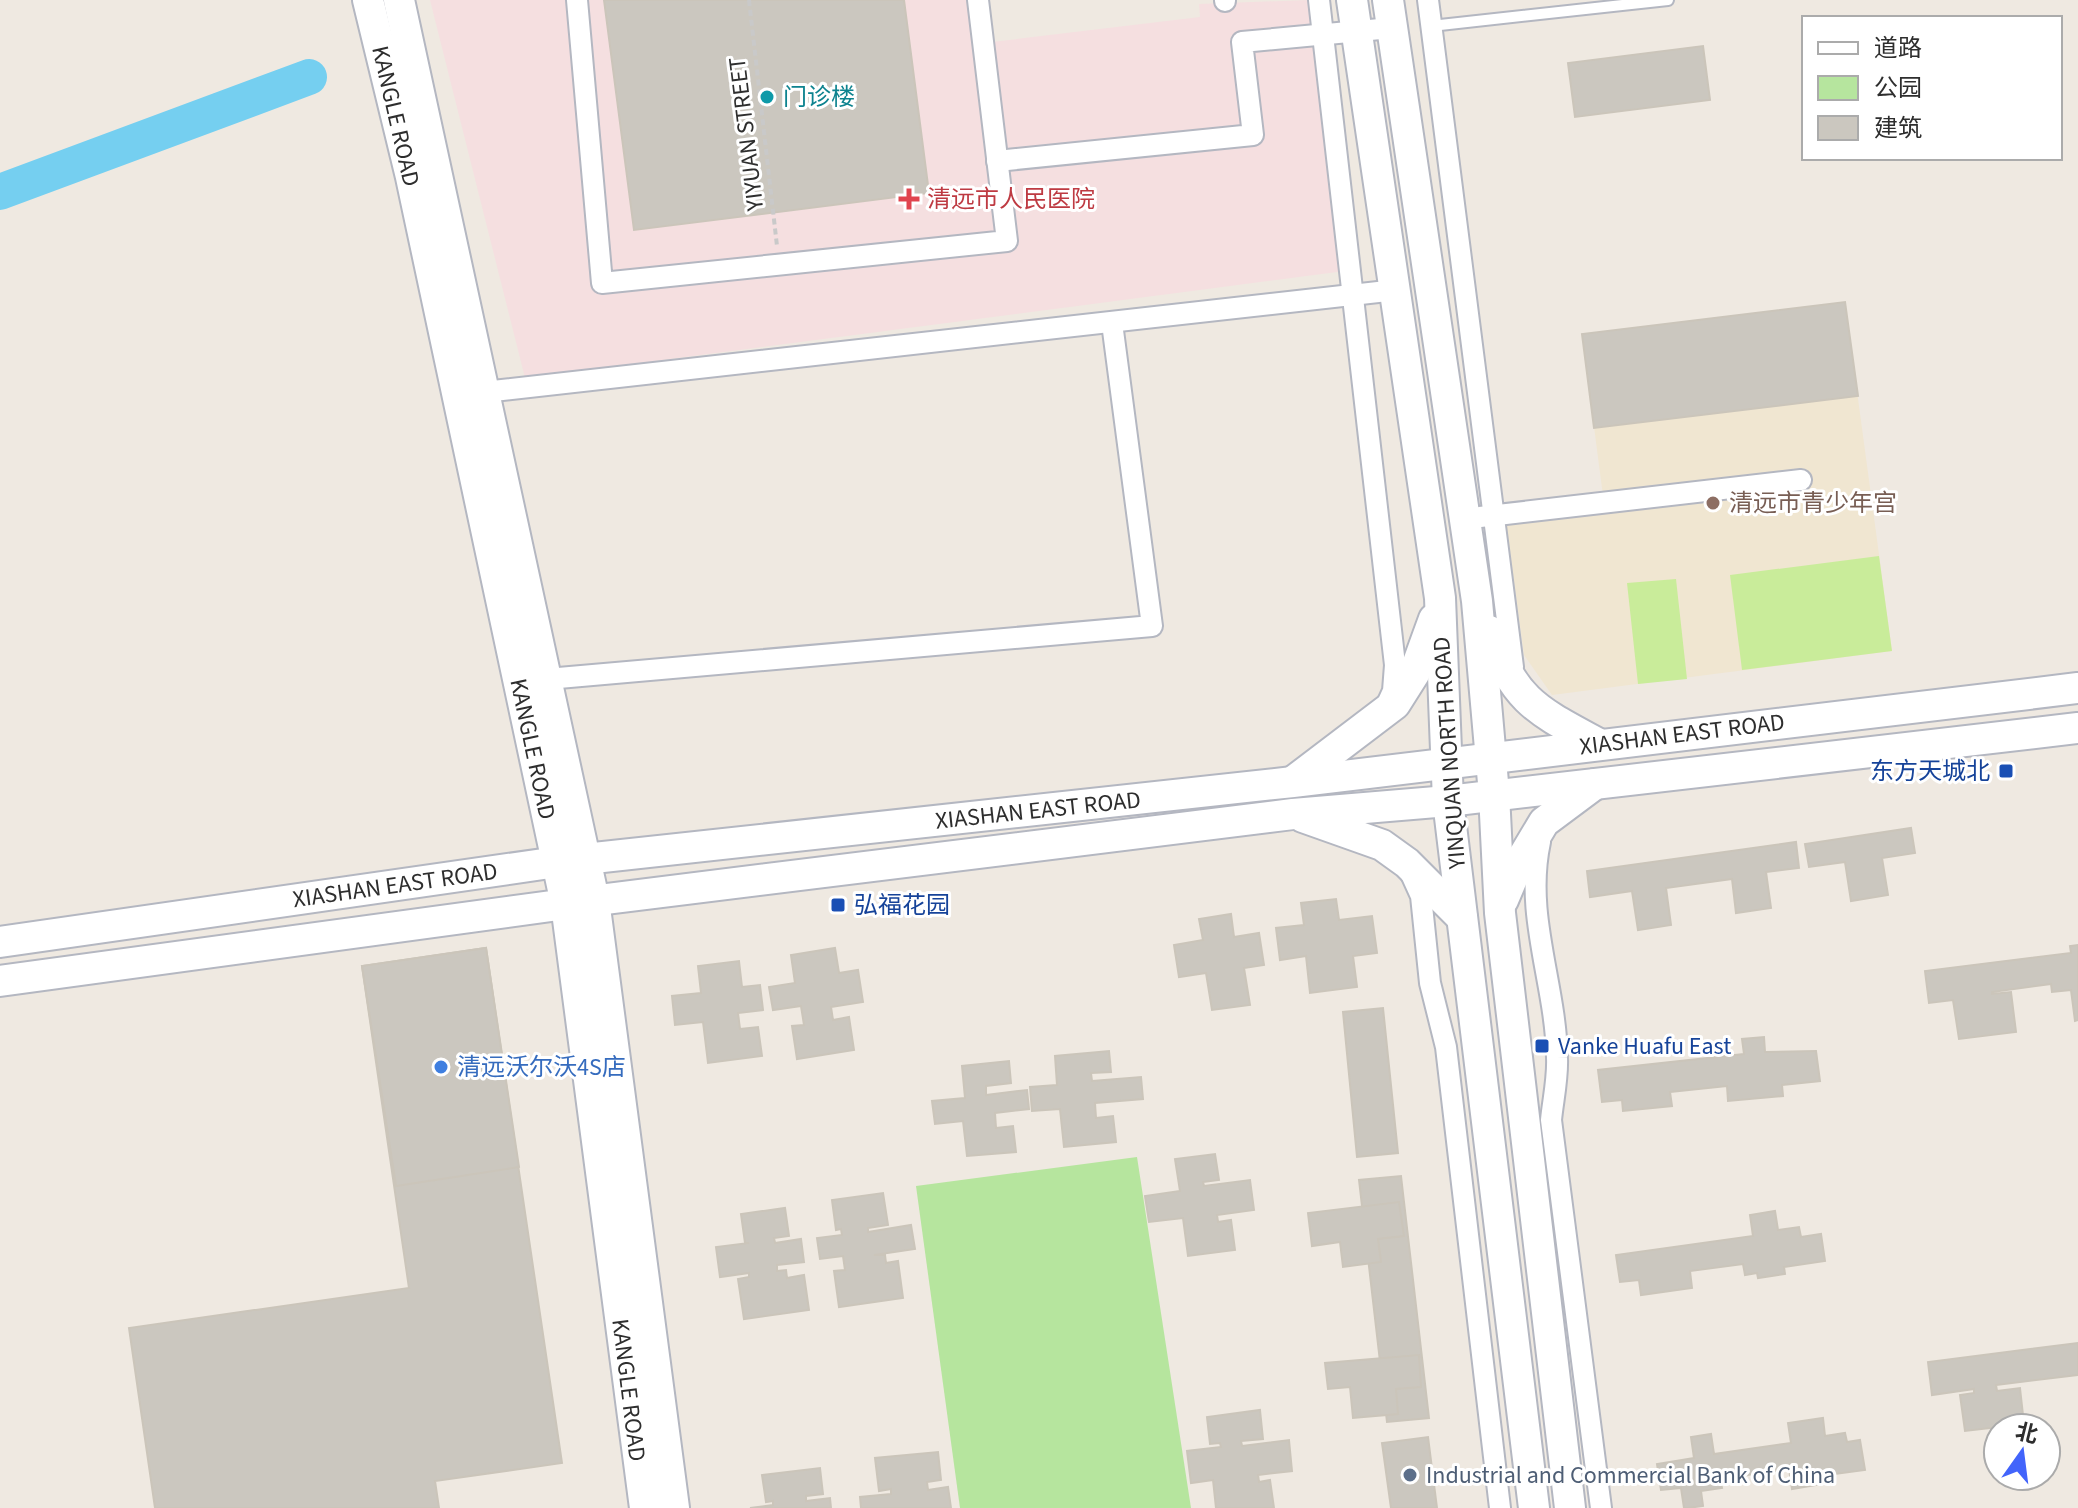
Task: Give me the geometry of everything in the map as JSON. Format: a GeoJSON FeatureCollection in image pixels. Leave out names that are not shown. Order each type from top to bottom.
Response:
{"type":"FeatureCollection","features":[{"type":"Feature","properties":{"kind":"main road","name":"KANGLE ROAD"},"geometry":{"type":"LineString","coordinates":[[368,0],[572,860],[674,1508]]}},
{"type":"Feature","properties":{"kind":"main road","name":"KANGLE ROAD"},"geometry":{"type":"LineString","coordinates":[[399,0],[547,679],[572,860]]}},
{"type":"Feature","properties":{"kind":"main road","name":"YINQUAN NORTH ROAD"},"geometry":{"type":"LineString","coordinates":[[1352,0],[1440,598],[1444,764],[1534,1508]]}},
{"type":"Feature","properties":{"kind":"main road","name":"YINQUAN NORTH ROAD"},"geometry":{"type":"LineString","coordinates":[[1389,14],[1478,518],[1477,601],[1494,794],[1500,913],[1570,1508]]}},
{"type":"Feature","properties":{"kind":"main road"},"geometry":{"type":"LineString","coordinates":[[1293,782],[1395,704],[1414,674],[1440,598]]}},
{"type":"Feature","properties":{"kind":"main road"},"geometry":{"type":"LineString","coordinates":[[1477,601],[1511,683],[1535,709],[1597,743]]}},
{"type":"Feature","properties":{"kind":"main road","name":"XIASHAN EAST ROAD"},"geometry":{"type":"LineString","coordinates":[[0,942],[572,860],[1293,782],[1597,743],[2078,688]]}},
{"type":"Feature","properties":{"kind":"main road","name":"XIASHAN EAST ROAD"},"geometry":{"type":"LineString","coordinates":[[0,981],[580,902],[1293,814],[1448,801],[2078,728]]}},
{"type":"Feature","properties":{"kind":"main road"},"geometry":{"type":"LineString","coordinates":[[1500,913],[1507,888],[1544,822],[1595,784]]}},
{"type":"Feature","properties":{"kind":"main road"},"geometry":{"type":"LineString","coordinates":[[1293,814],[1382,845],[1407,863],[1462,918]]}},
{"type":"Feature","properties":{"kind":"main road","name":"KANGLE ROAD"},"geometry":{"type":"LineString","coordinates":[[580,902],[645,1508]]}},
{"type":"Feature","properties":{"kind":"street"},"geometry":{"type":"LineString","coordinates":[[577,0],[602,283],[1007,241],[978,0]]}},
{"type":"Feature","properties":{"kind":"street","name":"YINQUAN NORTH ROAD"},"geometry":{"type":"LineString","coordinates":[[1319,0],[1395,665],[1393,691],[1376,720]]}},
{"type":"Feature","properties":{"kind":"street","name":"YINQUAN NORTH ROAD"},"geometry":{"type":"LineString","coordinates":[[1428,0],[1478,518],[1513,669],[1535,709]]}},
{"type":"Feature","properties":{"kind":"street"},"geometry":{"type":"LineString","coordinates":[[997,161],[1253,135],[1242,42],[1356,31],[1389,14]]}},
{"type":"Feature","properties":{"kind":"street"},"geometry":{"type":"LineString","coordinates":[[484,392],[1396,290]]}},
{"type":"Feature","properties":{"kind":"street"},"geometry":{"type":"LineString","coordinates":[[547,679],[1152,626],[1112,323]]}},
{"type":"Feature","properties":{"kind":"street"},"geometry":{"type":"LineString","coordinates":[[1478,518],[1801,480]]}},
{"type":"Feature","properties":{"kind":"street"},"geometry":{"type":"LineString","coordinates":[[1544,822],[1534,870],[1535,907],[1557,1058],[1551,1120],[1601,1508]]}},
{"type":"Feature","properties":{"kind":"street","name":"YINQUAN NORTH ROAD"},"geometry":{"type":"LineString","coordinates":[[1407,863],[1421,896],[1430,983],[1446,1047],[1500,1508]]}},
{"type":"Feature","properties":{"kind":"lane"},"geometry":{"type":"LineString","coordinates":[[1431,26],[1668,0]]}},
{"type":"Feature","properties":{"kind":"path","name":"YIYUAN STREET"},"geometry":{"type":"LineString","coordinates":[[749,0],[779,265]]}},
{"type":"Feature","properties":{"kind":"shaded area","name":"清远市人民医院"},"geometry":{"type":"Polygon","coordinates":[[[430,0],[987,0],[992,42],[1200,17],[1199,4],[1310,0],[1345,271],[525,378],[430,0]]]}},
{"type":"Feature","properties":{"kind":"shaded area","name":"清远市青少年宫"},"geometry":{"type":"Polygon","coordinates":[[[1845,302],[1892,651],[1552,695],[1524,655],[1504,509],[1603,496],[1582,334],[1845,302]]]}},
{"type":"Feature","properties":{"kind":"green space"},"geometry":{"type":"Polygon","coordinates":[[[1879,556],[1892,651],[1742,670],[1730,575],[1879,556]]]}},
{"type":"Feature","properties":{"kind":"green space"},"geometry":{"type":"Polygon","coordinates":[[[1676,579],[1687,679],[1638,684],[1627,583],[1676,579]]]}},
{"type":"Feature","properties":{"kind":"green space"},"geometry":{"type":"Polygon","coordinates":[[[1137,1157],[1191,1508],[960,1508],[916,1186],[1137,1157]]]}},
{"type":"Feature","properties":{"kind":"building","name":"门诊楼"},"geometry":{"type":"Polygon","coordinates":[[[604,0],[904,0],[929,193],[634,230],[604,0]]]}},
{"type":"Feature","properties":{"kind":"building"},"geometry":{"type":"Polygon","coordinates":[[[1703,46],[1710,100],[1575,117],[1568,63],[1703,46]]]}},
{"type":"Feature","properties":{"kind":"building"},"geometry":{"type":"Polygon","coordinates":[[[1845,302],[1858,396],[1594,428],[1582,334],[1845,302]]]}},
{"type":"Feature","properties":{"kind":"building"},"geometry":{"type":"Polygon","coordinates":[[[1911,828],[1915,853],[1882,858],[1888,895],[1851,901],[1845,862],[1809,867],[1805,844],[1911,828]]]}},
{"type":"Feature","properties":{"kind":"building"},"geometry":{"type":"Polygon","coordinates":[[[1796,842],[1799,868],[1766,872],[1771,908],[1736,913],[1732,879],[1666,888],[1671,925],[1638,930],[1632,891],[1590,897],[1587,871],[1796,842]]]}},
{"type":"Feature","properties":{"kind":"building"},"geometry":{"type":"Polygon","coordinates":[[[1336,899],[1339,920],[1372,916],[1377,953],[1353,956],[1357,987],[1310,993],[1306,956],[1280,960],[1276,928],[1304,925],[1301,903],[1336,899]]]}},
{"type":"Feature","properties":{"kind":"building"},"geometry":{"type":"Polygon","coordinates":[[[1231,914],[1234,937],[1259,933],[1264,965],[1244,968],[1250,1005],[1212,1010],[1206,973],[1179,977],[1174,945],[1203,940],[1199,919],[1231,914]]]}},
{"type":"Feature","properties":{"kind":"building"},"geometry":{"type":"Polygon","coordinates":[[[2078,945],[2078,1020],[2075,1021],[2071,990],[2052,992],[2051,984],[1992,992],[2011,992],[2016,1032],[1959,1039],[1953,1000],[1929,1003],[1925,971],[2071,953],[2070,946],[2078,945]]]}},
{"type":"Feature","properties":{"kind":"building"},"geometry":{"type":"Polygon","coordinates":[[[486,948],[562,1463],[435,1481],[439,1508],[155,1508],[129,1328],[409,1288],[362,966],[486,948]]]}},
{"type":"Feature","properties":{"kind":"building","name":"清远沃尔沃4S店"},"geometry":{"type":"Polygon","coordinates":[[[486,948],[519,1167],[396,1186],[362,966],[486,948]]]}},
{"type":"Feature","properties":{"kind":"building"},"geometry":{"type":"Polygon","coordinates":[[[835,948],[839,973],[858,970],[863,1002],[831,1007],[833,1020],[849,1017],[854,1050],[797,1059],[792,1026],[804,1025],[801,1006],[773,1010],[769,987],[795,983],[791,955],[835,948]]]}},
{"type":"Feature","properties":{"kind":"building"},"geometry":{"type":"Polygon","coordinates":[[[739,961],[742,987],[760,985],[763,1010],[738,1013],[740,1029],[758,1027],[762,1056],[708,1063],[703,1022],[675,1025],[672,996],[701,993],[698,966],[739,961]]]}},
{"type":"Feature","properties":{"kind":"building"},"geometry":{"type":"Polygon","coordinates":[[[1383,1008],[1398,1153],[1357,1157],[1343,1012],[1383,1008]]]}},
{"type":"Feature","properties":{"kind":"building"},"geometry":{"type":"Polygon","coordinates":[[[1764,1037],[1765,1052],[1816,1051],[1820,1081],[1782,1085],[1783,1096],[1728,1101],[1727,1086],[1670,1092],[1672,1106],[1623,1111],[1622,1100],[1602,1102],[1598,1070],[1744,1054],[1742,1039],[1764,1037]]]}},
{"type":"Feature","properties":{"kind":"building"},"geometry":{"type":"Polygon","coordinates":[[[1109,1051],[1111,1072],[1091,1073],[1092,1081],[1141,1077],[1143,1099],[1095,1103],[1096,1118],[1113,1116],[1116,1142],[1064,1147],[1060,1109],[1032,1111],[1030,1087],[1057,1085],[1055,1056],[1109,1051]]]}},
{"type":"Feature","properties":{"kind":"building"},"geometry":{"type":"Polygon","coordinates":[[[1009,1061],[1011,1083],[986,1086],[986,1095],[1027,1090],[1029,1109],[995,1113],[996,1128],[1013,1126],[1016,1152],[967,1156],[963,1121],[935,1124],[932,1101],[965,1098],[962,1066],[1009,1061]]]}},
{"type":"Feature","properties":{"kind":"building"},"geometry":{"type":"Polygon","coordinates":[[[1215,1154],[1219,1180],[1203,1182],[1204,1186],[1250,1180],[1254,1210],[1217,1215],[1218,1222],[1231,1220],[1235,1250],[1188,1256],[1183,1218],[1149,1222],[1145,1196],[1180,1191],[1175,1159],[1215,1154]]]}},
{"type":"Feature","properties":{"kind":"building"},"geometry":{"type":"Polygon","coordinates":[[[1401,1176],[1429,1418],[1387,1422],[1359,1180],[1401,1176]]]}},
{"type":"Feature","properties":{"kind":"building"},"geometry":{"type":"Polygon","coordinates":[[[883,1193],[888,1225],[868,1228],[868,1232],[911,1225],[915,1249],[874,1255],[885,1255],[886,1263],[898,1261],[903,1298],[839,1307],[834,1271],[845,1270],[843,1256],[820,1259],[817,1238],[842,1235],[841,1229],[836,1230],[832,1200],[883,1193]]]}},
{"type":"Feature","properties":{"kind":"building"},"geometry":{"type":"Polygon","coordinates":[[[1399,1202],[1404,1236],[1378,1239],[1381,1262],[1343,1267],[1340,1242],[1312,1246],[1308,1213],[1399,1202]]]}},
{"type":"Feature","properties":{"kind":"building"},"geometry":{"type":"Polygon","coordinates":[[[785,1208],[789,1236],[774,1238],[775,1243],[801,1239],[804,1262],[777,1265],[777,1271],[786,1270],[787,1278],[804,1275],[809,1310],[744,1319],[738,1279],[749,1277],[749,1273],[720,1277],[716,1247],[749,1243],[745,1243],[741,1214],[785,1208]]]}},
{"type":"Feature","properties":{"kind":"building"},"geometry":{"type":"Polygon","coordinates":[[[1775,1211],[1778,1230],[1799,1227],[1801,1237],[1821,1234],[1825,1261],[1784,1267],[1785,1274],[1758,1278],[1757,1273],[1745,1275],[1743,1264],[1690,1271],[1692,1288],[1641,1295],[1639,1280],[1620,1282],[1616,1255],[1753,1236],[1750,1215],[1775,1211]]]}},
{"type":"Feature","properties":{"kind":"building"},"geometry":{"type":"Polygon","coordinates":[[[2078,1343],[2078,1375],[1996,1385],[1997,1391],[2020,1388],[2023,1412],[1982,1412],[1982,1429],[1965,1431],[1960,1395],[1974,1393],[1974,1389],[1932,1395],[1928,1362],[2078,1343]]]}},
{"type":"Feature","properties":{"kind":"building"},"geometry":{"type":"Polygon","coordinates":[[[1419,1355],[1421,1387],[1396,1389],[1398,1414],[1353,1418],[1350,1387],[1328,1389],[1325,1363],[1419,1355]]]}},
{"type":"Feature","properties":{"kind":"building"},"geometry":{"type":"Polygon","coordinates":[[[1260,1410],[1263,1439],[1241,1441],[1242,1446],[1289,1440],[1292,1471],[1258,1475],[1259,1482],[1270,1480],[1274,1508],[1216,1508],[1213,1480],[1191,1483],[1187,1451],[1221,1447],[1220,1443],[1210,1444],[1207,1417],[1260,1410]]]}},
{"type":"Feature","properties":{"kind":"building"},"geometry":{"type":"Polygon","coordinates":[[[1823,1418],[1825,1436],[1845,1433],[1847,1442],[1860,1440],[1865,1470],[1827,1475],[1828,1483],[1792,1489],[1789,1469],[1720,1479],[1722,1488],[1701,1491],[1703,1506],[1687,1508],[1684,1508],[1681,1488],[1661,1490],[1657,1464],[1694,1458],[1691,1437],[1711,1434],[1714,1454],[1791,1443],[1788,1423],[1823,1418]]]}},
{"type":"Feature","properties":{"kind":"building","name":"Industrial and Commercial Bank of China"},"geometry":{"type":"Polygon","coordinates":[[[1428,1437],[1437,1508],[1391,1508],[1382,1443],[1428,1437]]]}},
{"type":"Feature","properties":{"kind":"building"},"geometry":{"type":"Polygon","coordinates":[[[938,1452],[941,1480],[927,1482],[928,1490],[948,1487],[951,1508],[861,1508],[860,1497],[891,1494],[891,1489],[879,1491],[875,1458],[938,1452]]]}},
{"type":"Feature","properties":{"kind":"building"},"geometry":{"type":"Polygon","coordinates":[[[820,1468],[823,1494],[806,1496],[806,1501],[830,1498],[831,1508],[750,1508],[773,1505],[773,1501],[766,1502],[762,1475],[820,1468]]]}},
{"type":"Feature","properties":{"kind":"waterway"},"geometry":{"type":"LineString","coordinates":[[0,192],[309,77]]}},
{"type":"Feature","properties":{"kind":"place","name":"门诊楼"},"geometry":{"type":"Point","coordinates":[767,97]}},
{"type":"Feature","properties":{"kind":"place","name":"清远市人民医院"},"geometry":{"type":"Point","coordinates":[909,199]}},
{"type":"Feature","properties":{"kind":"place","name":"清远市青少年宫"},"geometry":{"type":"Point","coordinates":[1713,503]}},
{"type":"Feature","properties":{"kind":"place","name":"东方天城北"},"geometry":{"type":"Point","coordinates":[2006,771]}},
{"type":"Feature","properties":{"kind":"place","name":"弘福花园"},"geometry":{"type":"Point","coordinates":[838,905]}},
{"type":"Feature","properties":{"kind":"place","name":"Vanke Huafu East"},"geometry":{"type":"Point","coordinates":[1542,1046]}},
{"type":"Feature","properties":{"kind":"place","name":"清远沃尔沃4S店"},"geometry":{"type":"Point","coordinates":[441,1067]}},
{"type":"Feature","properties":{"kind":"place","name":"Industrial and Commercial Bank of China"},"geometry":{"type":"Point","coordinates":[1410,1475]}}]}
